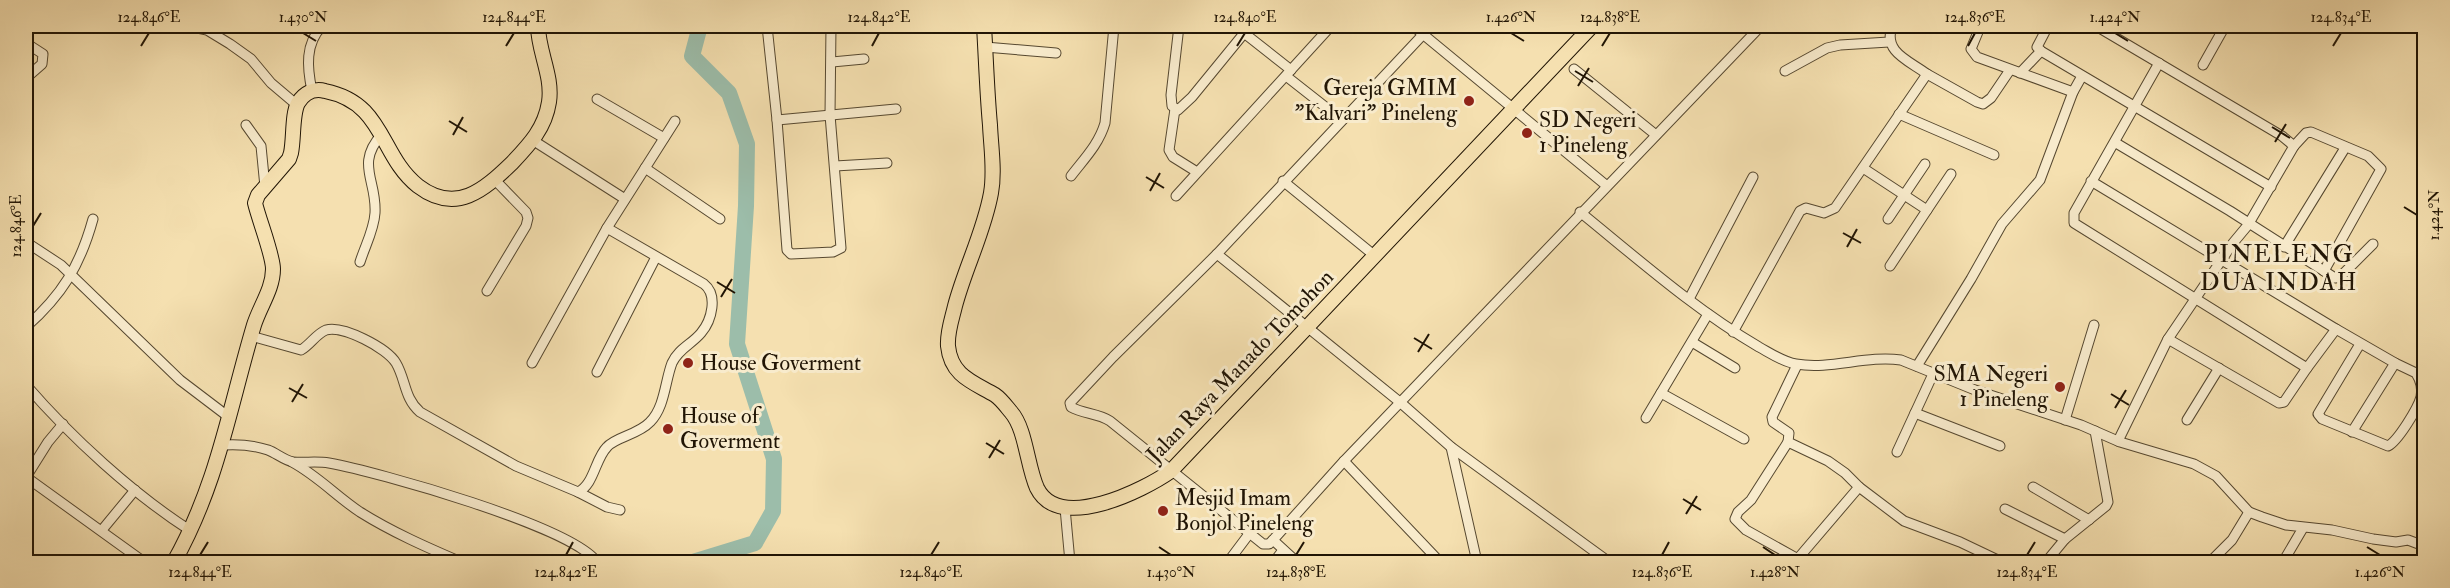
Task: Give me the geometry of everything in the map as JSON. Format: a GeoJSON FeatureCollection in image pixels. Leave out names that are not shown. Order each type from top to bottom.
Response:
{"type":"FeatureCollection","features":[{"type":"Feature","properties":{"kind":"highway"},"geometry":{"type":"LineString","coordinates":[[174,562],[191,531],[223,445],[251,336],[269,290],[273,270],[255,203],[258,195],[289,159],[297,105],[312,91],[328,91],[354,102],[370,116],[410,178],[436,196],[450,199],[469,196],[495,180],[534,141],[543,124],[550,88],[538,41],[538,26]]}},
{"type":"Feature","properties":{"kind":"highway"},"geometry":{"type":"LineString","coordinates":[[984,26],[992,186],[982,226],[952,315],[948,337],[949,354],[960,375],[998,397],[1014,416],[1038,489],[1048,501],[1065,508]]}},
{"type":"Feature","properties":{"kind":"highway","name":"Jalan Raya Manado Tomohon"},"geometry":{"type":"LineString","coordinates":[[1065,508],[1100,504],[1130,495],[1154,484],[1172,471],[1592,26]]}},
{"type":"Feature","properties":{"kind":"street"},"geometry":{"type":"LineString","coordinates":[[163,26],[188,26],[207,30],[251,59],[271,83],[297,105]]}},
{"type":"Feature","properties":{"kind":"street"},"geometry":{"type":"LineString","coordinates":[[312,91],[307,61],[314,34],[322,26]]}},
{"type":"Feature","properties":{"kind":"street"},"geometry":{"type":"LineString","coordinates":[[767,26],[789,254],[833,252],[842,248],[830,115],[831,26]]}},
{"type":"Feature","properties":{"kind":"street"},"geometry":{"type":"LineString","coordinates":[[1071,176],[1102,134],[1114,26]]}},
{"type":"Feature","properties":{"kind":"street"},"geometry":{"type":"LineString","coordinates":[[1179,26],[1171,95],[1175,109],[1169,150],[1173,157],[1197,172]]}},
{"type":"Feature","properties":{"kind":"street"},"geometry":{"type":"LineString","coordinates":[[1176,196],[1331,26]]}},
{"type":"Feature","properties":{"kind":"street"},"geometry":{"type":"LineString","coordinates":[[1413,26],[1607,186]]}},
{"type":"Feature","properties":{"kind":"street"},"geometry":{"type":"LineString","coordinates":[[1431,26],[1283,181],[1217,254],[1070,403],[1071,407],[1077,410],[1106,418],[1263,544],[1269,544],[1273,540],[1344,461],[1580,212],[1761,26]]}},
{"type":"Feature","properties":{"kind":"street"},"geometry":{"type":"LineString","coordinates":[[1892,26],[1889,42],[1893,50],[1927,74],[1983,104],[1991,98],[2010,70]]}},
{"type":"Feature","properties":{"kind":"street"},"geometry":{"type":"LineString","coordinates":[[1974,26],[1978,29],[1971,49],[1979,58],[2073,92]]}},
{"type":"Feature","properties":{"kind":"street"},"geometry":{"type":"LineString","coordinates":[[2048,26],[2037,47],[2041,51],[2271,187]]}},
{"type":"Feature","properties":{"kind":"street"},"geometry":{"type":"LineString","coordinates":[[2096,26],[2282,136],[2294,146]]}},
{"type":"Feature","properties":{"kind":"street"},"geometry":{"type":"LineString","coordinates":[[2203,65],[2225,26]]}},
{"type":"Feature","properties":{"kind":"street"},"geometry":{"type":"LineString","coordinates":[[1175,109],[1178,110],[1185,105],[1247,29],[1289,73],[1342,120]]}},
{"type":"Feature","properties":{"kind":"street"},"geometry":{"type":"LineString","coordinates":[[1785,71],[1827,48],[1889,42]]}},
{"type":"Feature","properties":{"kind":"street"},"geometry":{"type":"LineString","coordinates":[[26,44],[42,54],[43,58],[42,64],[26,78]]}},
{"type":"Feature","properties":{"kind":"street"},"geometry":{"type":"LineString","coordinates":[[985,47],[1056,53]]}},
{"type":"Feature","properties":{"kind":"street"},"geometry":{"type":"LineString","coordinates":[[2019,73],[2041,51]]}},
{"type":"Feature","properties":{"kind":"street"},"geometry":{"type":"LineString","coordinates":[[832,62],[864,59]]}},
{"type":"Feature","properties":{"kind":"street"},"geometry":{"type":"LineString","coordinates":[[2159,63],[2116,143],[2091,181],[2073,219],[2077,226],[2307,368]]}},
{"type":"Feature","properties":{"kind":"street"},"geometry":{"type":"LineString","coordinates":[[1574,69],[1656,135]]}},
{"type":"Feature","properties":{"kind":"street"},"geometry":{"type":"LineString","coordinates":[[1733,332],[1800,211],[1806,208],[1820,213],[1833,210],[1927,74]]}},
{"type":"Feature","properties":{"kind":"street"},"geometry":{"type":"LineString","coordinates":[[1917,366],[2002,224],[2040,180],[2073,92],[2082,76]]}},
{"type":"Feature","properties":{"kind":"street"},"geometry":{"type":"LineString","coordinates":[[597,99],[664,138]]}},
{"type":"Feature","properties":{"kind":"street"},"geometry":{"type":"LineString","coordinates":[[777,120],[896,109]]}},
{"type":"Feature","properties":{"kind":"street"},"geometry":{"type":"LineString","coordinates":[[1899,114],[1994,155]]}},
{"type":"Feature","properties":{"kind":"street"},"geometry":{"type":"LineString","coordinates":[[532,363],[607,228],[675,121]]}},
{"type":"Feature","properties":{"kind":"street"},"geometry":{"type":"LineString","coordinates":[[246,125],[261,146],[265,187]]}},
{"type":"Feature","properties":{"kind":"street"},"geometry":{"type":"LineString","coordinates":[[2118,441],[2168,339],[2248,225],[2294,146],[2311,132],[2375,160],[2381,171],[2324,271]]}},
{"type":"Feature","properties":{"kind":"street"},"geometry":{"type":"LineString","coordinates":[[360,262],[375,216],[368,158],[371,146],[382,134]]}},
{"type":"Feature","properties":{"kind":"street"},"geometry":{"type":"LineString","coordinates":[[534,141],[625,199]]}},
{"type":"Feature","properties":{"kind":"street"},"geometry":{"type":"LineString","coordinates":[[2116,143],[2338,278],[2373,244]]}},
{"type":"Feature","properties":{"kind":"street"},"geometry":{"type":"LineString","coordinates":[[2284,247],[2345,148]]}},
{"type":"Feature","properties":{"kind":"street"},"geometry":{"type":"LineString","coordinates":[[835,166],[887,162]]}},
{"type":"Feature","properties":{"kind":"street"},"geometry":{"type":"LineString","coordinates":[[1888,219],[1925,164]]}},
{"type":"Feature","properties":{"kind":"street"},"geometry":{"type":"LineString","coordinates":[[645,168],[720,219]]}},
{"type":"Feature","properties":{"kind":"street"},"geometry":{"type":"LineString","coordinates":[[1863,168],[1927,210]]}},
{"type":"Feature","properties":{"kind":"street"},"geometry":{"type":"LineString","coordinates":[[1890,266],[1951,174]]}},
{"type":"Feature","properties":{"kind":"street"},"geometry":{"type":"LineString","coordinates":[[1689,299],[1753,177]]}},
{"type":"Feature","properties":{"kind":"street"},"geometry":{"type":"LineString","coordinates":[[487,291],[526,226],[528,218],[526,212],[495,180]]}},
{"type":"Feature","properties":{"kind":"street"},"geometry":{"type":"LineString","coordinates":[[1283,181],[1375,256]]}},
{"type":"Feature","properties":{"kind":"street"},"geometry":{"type":"LineString","coordinates":[[2091,181],[2360,344],[2416,373],[2421,383],[2419,402],[2392,445],[2388,446],[2352,432],[2322,419],[2318,414],[2360,344]]}},
{"type":"Feature","properties":{"kind":"street"},"geometry":{"type":"LineString","coordinates":[[1580,212],[1708,314],[1733,332],[1779,358],[1797,364],[1833,365],[1888,359],[1900,360],[2118,441],[2184,460],[2211,472],[2248,512],[2286,525],[2332,530],[2396,542],[2408,540],[2424,546]]}},
{"type":"Feature","properties":{"kind":"street"},"geometry":{"type":"LineString","coordinates":[[26,327],[54,299],[71,276],[87,241],[93,219]]}},
{"type":"Feature","properties":{"kind":"street"},"geometry":{"type":"LineString","coordinates":[[578,492],[587,486],[595,465],[609,444],[627,438],[651,421],[660,406],[672,362],[678,353],[701,333],[713,301],[710,289],[607,228]]}},
{"type":"Feature","properties":{"kind":"street"},"geometry":{"type":"LineString","coordinates":[[26,242],[61,265],[180,380],[230,418]]}},
{"type":"Feature","properties":{"kind":"street"},"geometry":{"type":"LineString","coordinates":[[1217,254],[1309,327],[1451,447],[1609,562]]}},
{"type":"Feature","properties":{"kind":"street"},"geometry":{"type":"LineString","coordinates":[[597,372],[656,257]]}},
{"type":"Feature","properties":{"kind":"street"},"geometry":{"type":"LineString","coordinates":[[1646,418],[1708,314]]}},
{"type":"Feature","properties":{"kind":"street"},"geometry":{"type":"LineString","coordinates":[[2065,420],[2094,325]]}},
{"type":"Feature","properties":{"kind":"street"},"geometry":{"type":"LineString","coordinates":[[2168,339],[2279,403],[2284,402],[2336,329]]}},
{"type":"Feature","properties":{"kind":"street"},"geometry":{"type":"LineString","coordinates":[[251,336],[301,350],[324,330],[343,330],[362,338],[394,360],[402,374],[406,395],[411,404],[420,412],[516,466],[607,507],[620,510]]}},
{"type":"Feature","properties":{"kind":"street"},"geometry":{"type":"LineString","coordinates":[[1692,342],[1735,368]]}},
{"type":"Feature","properties":{"kind":"street"},"geometry":{"type":"LineString","coordinates":[[2352,432],[2395,363]]}},
{"type":"Feature","properties":{"kind":"street"},"geometry":{"type":"LineString","coordinates":[[1797,364],[1772,417],[1773,422],[1789,433],[1788,442],[1751,500],[1738,512],[1735,519],[1746,530],[1796,561],[1859,488]]}},
{"type":"Feature","properties":{"kind":"street"},"geometry":{"type":"LineString","coordinates":[[2187,420],[2219,368]]}},
{"type":"Feature","properties":{"kind":"street"},"geometry":{"type":"LineString","coordinates":[[1897,452],[1934,374]]}},
{"type":"Feature","properties":{"kind":"street"},"geometry":{"type":"LineString","coordinates":[[26,385],[63,424],[135,490],[191,531]]}},
{"type":"Feature","properties":{"kind":"street"},"geometry":{"type":"LineString","coordinates":[[1661,393],[1744,440]]}},
{"type":"Feature","properties":{"kind":"street"},"geometry":{"type":"LineString","coordinates":[[1916,413],[2000,446]]}},
{"type":"Feature","properties":{"kind":"street"},"geometry":{"type":"LineString","coordinates":[[63,424],[48,442],[26,477],[144,562]]}},
{"type":"Feature","properties":{"kind":"street"},"geometry":{"type":"LineString","coordinates":[[2046,562],[2065,539],[2108,502],[2095,431]]}},
{"type":"Feature","properties":{"kind":"street"},"geometry":{"type":"LineString","coordinates":[[1788,442],[1828,461],[1845,473],[1859,488],[1904,521],[1960,542],[2002,562]]}},
{"type":"Feature","properties":{"kind":"street"},"geometry":{"type":"LineString","coordinates":[[223,445],[243,444],[267,450],[292,462],[309,471],[361,512],[416,543],[461,562]]}},
{"type":"Feature","properties":{"kind":"street"},"geometry":{"type":"LineString","coordinates":[[1451,447],[1477,562]]}},
{"type":"Feature","properties":{"kind":"street"},"geometry":{"type":"LineString","coordinates":[[292,462],[309,460],[330,463],[425,489],[506,515],[566,540],[584,550],[597,562]]}},
{"type":"Feature","properties":{"kind":"street"},"geometry":{"type":"LineString","coordinates":[[1344,461],[1440,562]]}},
{"type":"Feature","properties":{"kind":"street"},"geometry":{"type":"LineString","coordinates":[[2033,487],[2089,520]]}},
{"type":"Feature","properties":{"kind":"street"},"geometry":{"type":"LineString","coordinates":[[102,530],[135,490]]}},
{"type":"Feature","properties":{"kind":"street"},"geometry":{"type":"LineString","coordinates":[[1065,508],[1070,562]]}},
{"type":"Feature","properties":{"kind":"street"},"geometry":{"type":"LineString","coordinates":[[2006,509],[2065,539]]}},
{"type":"Feature","properties":{"kind":"street"},"geometry":{"type":"LineString","coordinates":[[2210,562],[2232,540],[2248,512]]}},
{"type":"Feature","properties":{"kind":"street"},"geometry":{"type":"LineString","coordinates":[[2283,562],[2303,528]]}},
{"type":"Feature","properties":{"kind":"street"},"geometry":{"type":"LineString","coordinates":[[1228,562],[1250,534]]}},
{"type":"Feature","properties":{"kind":"street"},"geometry":{"type":"LineString","coordinates":[[1273,540],[1297,562]]}},
{"type":"Feature","properties":{"kind":"street"},"geometry":{"type":"LineString","coordinates":[[1274,562],[1283,550]]}},
{"type":"Feature","properties":{"kind":"waterway"},"geometry":{"type":"LineString","coordinates":[[693,562],[755,543],[773,511],[774,459],[737,344],[746,206],[747,144],[729,93],[692,56],[700,26]]}},
{"type":"Feature","properties":{"kind":"place","name":"Gereja GMIM \"Kalvari\" Pineleng"},"geometry":{"type":"Point","coordinates":[1469,101]}},
{"type":"Feature","properties":{"kind":"place","name":"SD Negeri 1 Pineleng"},"geometry":{"type":"Point","coordinates":[1527,133]}},
{"type":"Feature","properties":{"kind":"place","name":"House Goverment"},"geometry":{"type":"Point","coordinates":[688,363]}},
{"type":"Feature","properties":{"kind":"place","name":"SMA Negeri 1 Pineleng"},"geometry":{"type":"Point","coordinates":[2060,387]}},
{"type":"Feature","properties":{"kind":"place","name":"House of Goverment"},"geometry":{"type":"Point","coordinates":[668,429]}},
{"type":"Feature","properties":{"kind":"place","name":"Mesjid Imam Bonjol Pineleng"},"geometry":{"type":"Point","coordinates":[1163,511]}},
{"type":"Feature","properties":{"kind":"district","name":"PINELENG DUA INDAH"},"geometry":{"type":"Point","coordinates":[2279,268]}}]}
